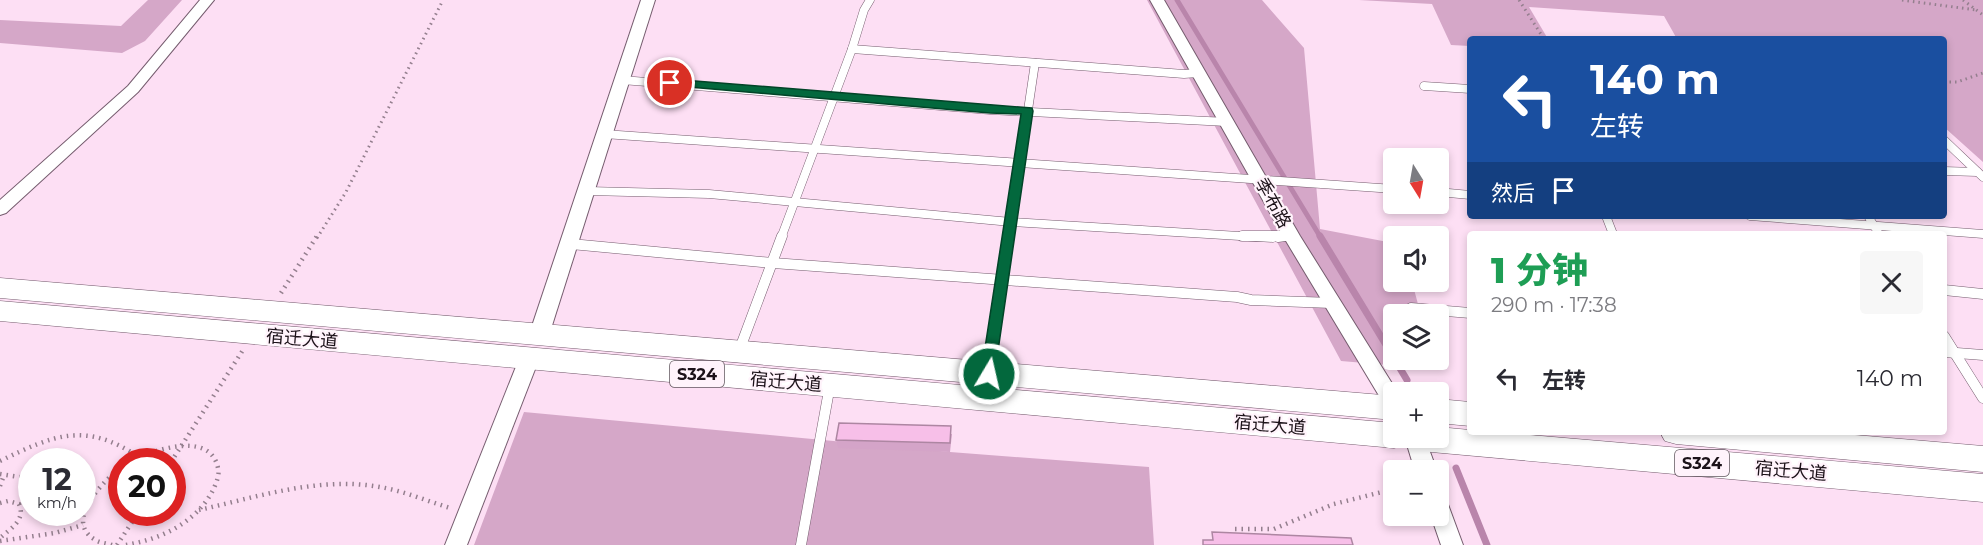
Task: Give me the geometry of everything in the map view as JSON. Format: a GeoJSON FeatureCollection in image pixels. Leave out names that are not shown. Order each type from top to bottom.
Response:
{"type":"FeatureCollection","features":[{"type":"Feature","properties":{"kind":"main road","name":"宿迁大道"},"geometry":{"type":"LineString","coordinates":[[0,288],[261,323]]}},
{"type":"Feature","properties":{"kind":"main road","name":"宿迁大道"},"geometry":{"type":"LineString","coordinates":[[0,311],[261,323],[534,347],[830,386],[1383,435]]}},
{"type":"Feature","properties":{"kind":"main road","name":"宿迁大道"},"geometry":{"type":"LineString","coordinates":[[534,347],[738,352],[1383,407]]}},
{"type":"Feature","properties":{"kind":"main road"},"geometry":{"type":"LineString","coordinates":[[1449,412],[1467,414]]}},
{"type":"Feature","properties":{"kind":"main road","name":"宿迁大道"},"geometry":{"type":"LineString","coordinates":[[1718,435],[1983,459]]}},
{"type":"Feature","properties":{"kind":"main road","name":"宿迁大道"},"geometry":{"type":"LineString","coordinates":[[1449,441],[1983,488]]}},
{"type":"Feature","properties":{"kind":"street"},"geometry":{"type":"LineString","coordinates":[[0,209],[133,89],[207,0]]}},
{"type":"Feature","properties":{"kind":"street"},"geometry":{"type":"LineString","coordinates":[[456,545],[534,347],[571,244],[648,0]]}},
{"type":"Feature","properties":{"kind":"street","name":"季布路"},"geometry":{"type":"LineString","coordinates":[[1157,0],[1292,236],[1383,385]]}},
{"type":"Feature","properties":{"kind":"street"},"geometry":{"type":"LineString","coordinates":[[1445,526],[1452,545]]}},
{"type":"Feature","properties":{"kind":"lane"},"geometry":{"type":"LineString","coordinates":[[738,352],[852,49],[864,10],[870,0]]}},
{"type":"Feature","properties":{"kind":"lane"},"geometry":{"type":"LineString","coordinates":[[852,49],[1198,73]]}},
{"type":"Feature","properties":{"kind":"lane"},"geometry":{"type":"LineString","coordinates":[[989,374],[1011,222],[1022,164],[1035,63]]}},
{"type":"Feature","properties":{"kind":"lane"},"geometry":{"type":"LineString","coordinates":[[622,80],[990,110],[1227,122]]}},
{"type":"Feature","properties":{"kind":"lane"},"geometry":{"type":"LineString","coordinates":[[1424,86],[1467,89]]}},
{"type":"Feature","properties":{"kind":"lane"},"geometry":{"type":"LineString","coordinates":[[604,134],[1383,188]]}},
{"type":"Feature","properties":{"kind":"lane"},"geometry":{"type":"LineString","coordinates":[[1947,143],[1980,175]]}},
{"type":"Feature","properties":{"kind":"lane"},"geometry":{"type":"LineString","coordinates":[[1947,171],[1980,175]]}},
{"type":"Feature","properties":{"kind":"lane"},"geometry":{"type":"LineString","coordinates":[[588,191],[710,194],[1011,222],[1153,232],[1277,238],[1292,236]]}},
{"type":"Feature","properties":{"kind":"lane"},"geometry":{"type":"LineString","coordinates":[[1449,193],[1467,195]]}},
{"type":"Feature","properties":{"kind":"lane"},"geometry":{"type":"LineString","coordinates":[[1791,219],[1947,231]]}},
{"type":"Feature","properties":{"kind":"lane"},"geometry":{"type":"LineString","coordinates":[[1870,219],[1877,231]]}},
{"type":"Feature","properties":{"kind":"lane"},"geometry":{"type":"LineString","coordinates":[[1947,231],[1983,234]]}},
{"type":"Feature","properties":{"kind":"lane"},"geometry":{"type":"LineString","coordinates":[[571,244],[773,263],[1237,297],[1251,300],[1332,303]]}},
{"type":"Feature","properties":{"kind":"lane"},"geometry":{"type":"LineString","coordinates":[[1947,290],[1983,294]]}},
{"type":"Feature","properties":{"kind":"lane"},"geometry":{"type":"LineString","coordinates":[[1449,311],[1467,313]]}},
{"type":"Feature","properties":{"kind":"lane"},"geometry":{"type":"LineString","coordinates":[[1949,352],[1983,355]]}},
{"type":"Feature","properties":{"kind":"lane"},"geometry":{"type":"LineString","coordinates":[[1949,352],[1983,398]]}},
{"type":"Feature","properties":{"kind":"lane"},"geometry":{"type":"LineString","coordinates":[[801,545],[830,386]]}},
{"type":"Feature","properties":{"kind":"path"},"geometry":{"type":"LineString","coordinates":[[181,446],[346,192],[443,0]]}},
{"type":"Feature","properties":{"kind":"path"},"geometry":{"type":"LineString","coordinates":[[1519,0],[1542,36]]}},
{"type":"Feature","properties":{"kind":"path"},"geometry":{"type":"LineString","coordinates":[[1902,0],[1976,10]]}},
{"type":"Feature","properties":{"kind":"path"},"geometry":{"type":"LineString","coordinates":[[1963,0],[1983,15]]}},
{"type":"Feature","properties":{"kind":"path"},"geometry":{"type":"LineString","coordinates":[[1947,82],[1958,82],[1983,73]]}},
{"type":"Feature","properties":{"kind":"path"},"geometry":{"type":"LineString","coordinates":[[0,461],[35,445],[79,436],[100,436],[126,448]]}},
{"type":"Feature","properties":{"kind":"path"},"geometry":{"type":"LineString","coordinates":[[126,545],[160,536],[187,520],[199,510],[215,489],[219,468],[216,460],[203,449],[181,446],[165,448]]}},
{"type":"Feature","properties":{"kind":"path"},"geometry":{"type":"LineString","coordinates":[[0,486],[2,474],[18,477]]}},
{"type":"Feature","properties":{"kind":"path"},"geometry":{"type":"LineString","coordinates":[[96,490],[108,477]]}},
{"type":"Feature","properties":{"kind":"path"},"geometry":{"type":"LineString","coordinates":[[199,510],[314,487],[350,485],[380,487],[468,513]]}},
{"type":"Feature","properties":{"kind":"path"},"geometry":{"type":"LineString","coordinates":[[1235,529],[1274,530],[1334,504],[1383,492]]}},
{"type":"Feature","properties":{"kind":"path"},"geometry":{"type":"LineString","coordinates":[[0,503],[8,501],[19,504],[22,511],[19,521],[0,539]]}},
{"type":"Feature","properties":{"kind":"path"},"geometry":{"type":"LineString","coordinates":[[0,539],[55,532],[79,526]]}},
{"type":"Feature","properties":{"kind":"path"},"geometry":{"type":"LineString","coordinates":[[83,526],[87,534],[94,540],[112,545]]}},
{"type":"Feature","properties":{"kind":"path"},"geometry":{"type":"LineString","coordinates":[[117,545],[129,526]]}},
{"type":"Feature","properties":{"kind":"shaded area"},"geometry":{"type":"Polygon","coordinates":[[[148,0],[182,0],[145,41],[122,53],[0,43],[0,20],[121,26],[148,0]]]}},
{"type":"Feature","properties":{"kind":"shaded area"},"geometry":{"type":"Polygon","coordinates":[[[1147,0],[1262,0],[1304,48],[1320,229],[1383,241],[1383,292],[1415,292],[1418,304],[1383,304],[1383,365],[1341,361],[1147,0]]]}},
{"type":"Feature","properties":{"kind":"shaded area"},"geometry":{"type":"Polygon","coordinates":[[[1359,0],[1983,0],[1983,162],[1947,130],[1947,36],[1675,36],[1664,16],[1529,7],[1546,36],[1467,36],[1467,46],[1451,45],[1432,4],[1359,0]]]}},
{"type":"Feature","properties":{"kind":"shaded area"},"geometry":{"type":"Polygon","coordinates":[[[524,412],[950,452],[1149,467],[1154,545],[474,545],[524,412]]]}},
{"type":"Feature","properties":{"kind":"building"},"geometry":{"type":"Polygon","coordinates":[[[839,423],[951,426],[950,443],[836,440],[839,423]]]}},
{"type":"Feature","properties":{"kind":"building"},"geometry":{"type":"Polygon","coordinates":[[[1212,532],[1351,538],[1353,545],[1203,545],[1203,540],[1213,540],[1212,532]]]}},
{"type":"Feature","properties":{"kind":"waterway"},"geometry":{"type":"LineString","coordinates":[[1177,0],[1321,238]]}},
{"type":"Feature","properties":{"kind":"waterway"},"geometry":{"type":"LineString","coordinates":[[1320,236],[1383,340]]}},
{"type":"Feature","properties":{"kind":"waterway"},"geometry":{"type":"LineString","coordinates":[[1401,370],[1407,380]]}},
{"type":"Feature","properties":{"kind":"waterway"},"geometry":{"type":"LineString","coordinates":[[1456,468],[1487,545]]}},
{"type":"Feature","properties":{"kind":"route"},"geometry":{"type":"LineString","coordinates":[[670,83],[990,110],[1028,111],[1022,164],[1011,222],[989,374]]}}]}
